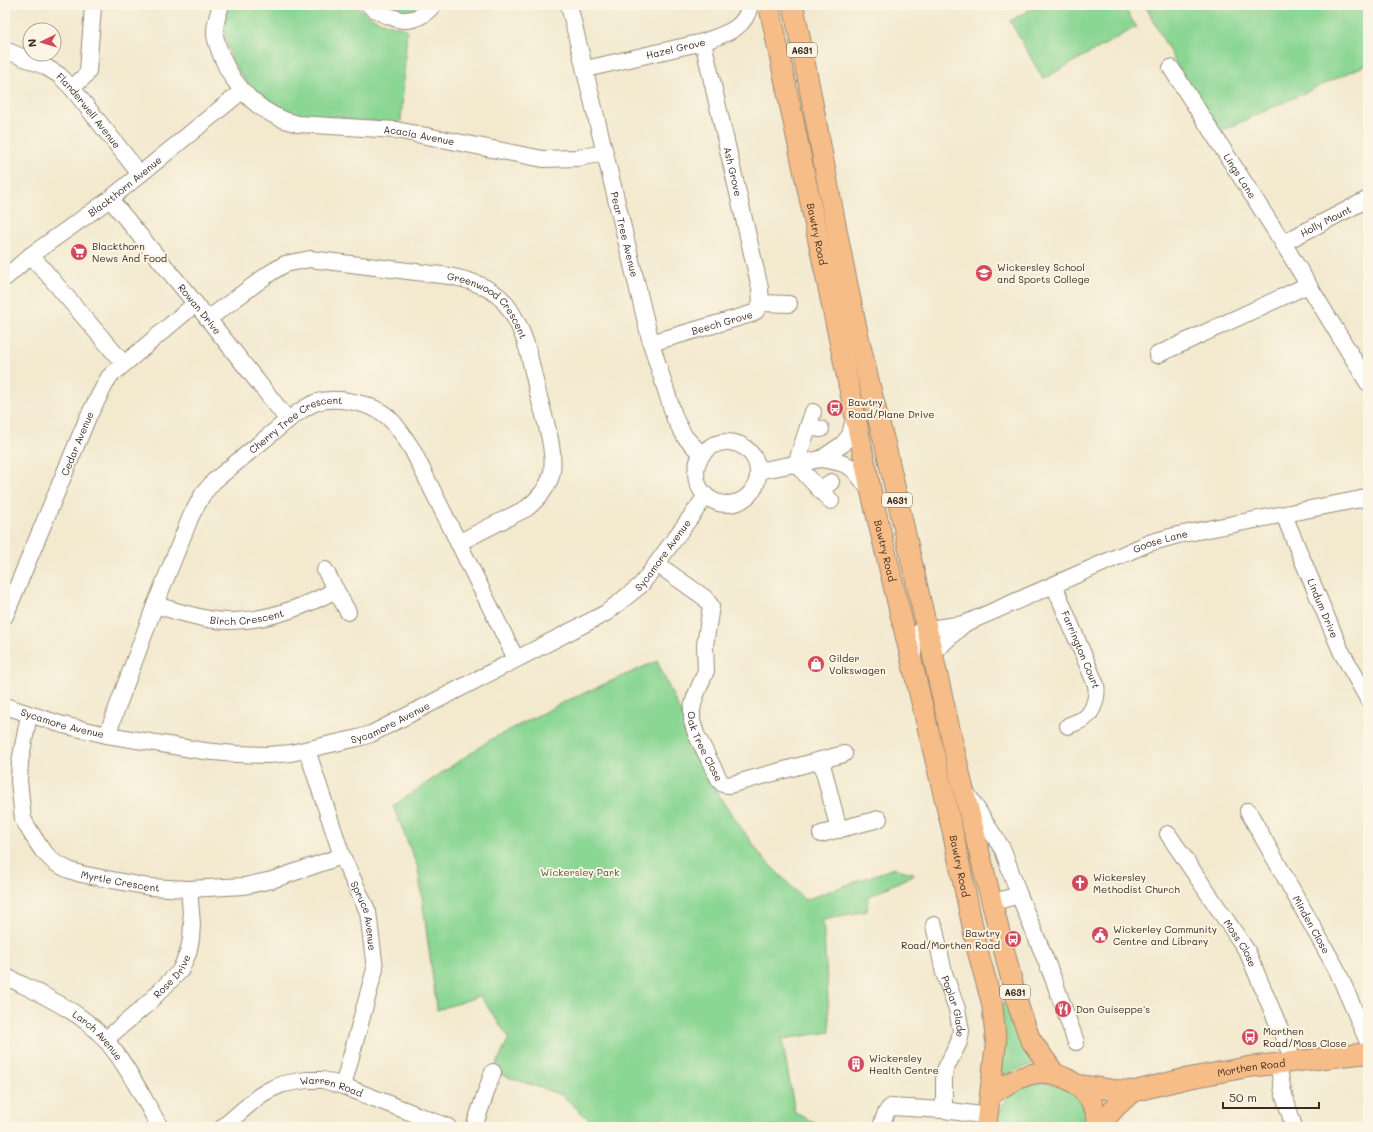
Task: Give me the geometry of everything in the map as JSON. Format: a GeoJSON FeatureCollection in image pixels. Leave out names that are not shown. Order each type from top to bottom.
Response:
{"type":"FeatureCollection","features":[{"type":"Feature","properties":{"kind":"main road","name":"Bawtry Road"},"geometry":{"type":"LineString","coordinates":[[769,5],[872,496],[952,829],[978,952],[993,1009],[996,1042],[990,1096]]}},
{"type":"Feature","properties":{"kind":"main road","name":"Bawtry Road"},"geometry":{"type":"LineString","coordinates":[[793,5],[852,310],[872,398],[885,444],[962,784],[991,903],[1026,1030],[1030,1039],[1055,1074]]}},
{"type":"Feature","properties":{"kind":"main road","name":"Morthen Road"},"geometry":{"type":"LineString","coordinates":[[1078,1085],[1113,1090],[1135,1090],[1248,1067],[1368,1053]]}},
{"type":"Feature","properties":{"kind":"main road","name":"A631"},"geometry":{"type":"LineString","coordinates":[[987,1121],[990,1096],[1024,1076],[1037,1073],[1055,1074],[1078,1085],[1089,1098],[1095,1110],[1099,1127]]}},
{"type":"Feature","properties":{"kind":"main road","name":"Morthen Road"},"geometry":{"type":"LineString","coordinates":[[1099,1127],[1119,1102],[1135,1090]]}},
{"type":"Feature","properties":{"kind":"street","name":"Acacia Avenue"},"geometry":{"type":"LineString","coordinates":[[220,5],[215,35],[224,61],[231,75],[242,91],[271,114],[285,121],[298,124],[396,130],[544,159],[577,158],[605,153]]}},
{"type":"Feature","properties":{"kind":"street"},"geometry":{"type":"LineString","coordinates":[[369,5],[372,9],[385,15],[402,20],[412,20],[423,15],[433,5]]}},
{"type":"Feature","properties":{"kind":"street","name":"Pear Tree Avenue"},"geometry":{"type":"LineString","coordinates":[[570,5],[651,343],[675,419],[685,437],[701,454]]}},
{"type":"Feature","properties":{"kind":"street","name":"Hazel Grove"},"geometry":{"type":"LineString","coordinates":[[586,69],[703,42],[737,28],[749,14],[750,5]]}},
{"type":"Feature","properties":{"kind":"street"},"geometry":{"type":"LineString","coordinates":[[72,88],[86,76],[88,71],[93,7]]}},
{"type":"Feature","properties":{"kind":"street","name":"Ash Grove"},"geometry":{"type":"LineString","coordinates":[[703,42],[760,288],[762,303]]}},
{"type":"Feature","properties":{"kind":"street","name":"Flanderwell Avenue"},"geometry":{"type":"LineString","coordinates":[[5,50],[44,66],[59,75],[72,88],[140,174]]}},
{"type":"Feature","properties":{"kind":"street","name":"Lings Lane"},"geometry":{"type":"LineString","coordinates":[[1171,68],[1283,243],[1368,383]]}},
{"type":"Feature","properties":{"kind":"street","name":"Blackthorn Avenue"},"geometry":{"type":"LineString","coordinates":[[5,278],[31,256],[110,199],[242,91]]}},
{"type":"Feature","properties":{"kind":"street","name":"Rowan Drive"},"geometry":{"type":"LineString","coordinates":[[110,199],[288,420]]}},
{"type":"Feature","properties":{"kind":"street","name":"Holly Mount"},"geometry":{"type":"LineString","coordinates":[[1283,243],[1368,199]]}},
{"type":"Feature","properties":{"kind":"street"},"geometry":{"type":"LineString","coordinates":[[31,256],[124,364]]}},
{"type":"Feature","properties":{"kind":"street","name":"Greenwood Crescent"},"geometry":{"type":"LineString","coordinates":[[208,319],[270,273],[285,264],[310,259],[465,279],[482,286],[497,295],[512,313],[525,340],[552,451],[552,472],[548,483],[535,502],[527,508],[458,543]]}},
{"type":"Feature","properties":{"kind":"street"},"geometry":{"type":"LineString","coordinates":[[1157,355],[1308,284]]}},
{"type":"Feature","properties":{"kind":"street","name":"Beech Grove"},"geometry":{"type":"LineString","coordinates":[[651,343],[751,314],[756,311],[762,303],[789,304]]}},
{"type":"Feature","properties":{"kind":"street","name":"Cedar Avenue"},"geometry":{"type":"LineString","coordinates":[[5,616],[88,417],[109,377],[195,304]]}},
{"type":"Feature","properties":{"kind":"street","name":"Cherry Tree Crescent"},"geometry":{"type":"LineString","coordinates":[[107,735],[155,605],[191,516],[203,494],[214,481],[299,411],[317,402],[333,400],[362,404],[374,408],[388,417],[401,431],[412,449],[516,659]]}},
{"type":"Feature","properties":{"kind":"street"},"geometry":{"type":"LineString","coordinates":[[821,459],[837,448],[850,436],[855,413]]}},
{"type":"Feature","properties":{"kind":"street"},"geometry":{"type":"LineString","coordinates":[[796,464],[801,446],[814,423]]}},
{"type":"Feature","properties":{"kind":"street"},"geometry":{"type":"LineString","coordinates":[[731,441],[741,445],[751,452],[756,462],[758,471],[756,484],[747,497],[738,502],[724,504],[714,501],[706,496],[699,487],[696,477],[696,464],[701,454],[710,446],[720,442],[731,441]]}},
{"type":"Feature","properties":{"kind":"street"},"geometry":{"type":"LineString","coordinates":[[758,471],[821,459],[841,462],[850,466],[858,474],[872,496]]}},
{"type":"Feature","properties":{"kind":"street"},"geometry":{"type":"LineString","coordinates":[[796,464],[827,491]]}},
{"type":"Feature","properties":{"kind":"street","name":"Sycamore Avenue"},"geometry":{"type":"LineString","coordinates":[[5,706],[30,715],[107,735],[204,751],[235,754],[268,755],[291,753],[358,738],[371,734],[606,613],[641,585],[706,496]]}},
{"type":"Feature","properties":{"kind":"street","name":"Goose Lane"},"geometry":{"type":"LineString","coordinates":[[927,628],[964,624],[1149,543],[1178,535],[1284,515],[1361,499],[1368,496]]}},
{"type":"Feature","properties":{"kind":"street","name":"Lindum Drive"},"geometry":{"type":"LineString","coordinates":[[1284,515],[1341,651],[1368,699]]}},
{"type":"Feature","properties":{"kind":"street","name":"Oak Tree Close"},"geometry":{"type":"LineString","coordinates":[[656,564],[705,598],[711,606],[705,645],[706,671],[695,697],[692,709],[692,721],[696,734],[720,781],[723,784],[729,785],[821,760]]}},
{"type":"Feature","properties":{"kind":"street"},"geometry":{"type":"LineString","coordinates":[[325,570],[348,612]]}},
{"type":"Feature","properties":{"kind":"street","name":"Farrington Court"},"geometry":{"type":"LineString","coordinates":[[1054,585],[1096,685],[1097,692],[1090,713],[1085,718],[1068,726]]}},
{"type":"Feature","properties":{"kind":"street","name":"Birch Crescent"},"geometry":{"type":"LineString","coordinates":[[155,605],[214,620],[238,621],[264,618],[284,612],[317,600],[336,590]]}},
{"type":"Feature","properties":{"kind":"street","name":"Goose Lane"},"geometry":{"type":"LineString","coordinates":[[932,654],[964,624]]}},
{"type":"Feature","properties":{"kind":"street"},"geometry":{"type":"LineString","coordinates":[[914,669],[913,642],[919,632],[927,628]]}},
{"type":"Feature","properties":{"kind":"street","name":"Myrtle Crescent"},"geometry":{"type":"LineString","coordinates":[[30,715],[20,762],[20,800],[23,819],[42,850],[55,862],[69,870],[81,874],[149,887],[189,889],[244,886],[272,880],[342,856]]}},
{"type":"Feature","properties":{"kind":"street","name":"Spruce Avenue"},"geometry":{"type":"LineString","coordinates":[[307,750],[342,856],[368,912],[375,969],[343,1086]]}},
{"type":"Feature","properties":{"kind":"street"},"geometry":{"type":"LineString","coordinates":[[838,830],[821,760],[844,754]]}},
{"type":"Feature","properties":{"kind":"street","name":"Bawtry Road"},"geometry":{"type":"LineString","coordinates":[[962,784],[1003,850],[1019,895],[1053,978],[1076,1042]]}},
{"type":"Feature","properties":{"kind":"street","name":"Minden Close"},"geometry":{"type":"LineString","coordinates":[[1248,811],[1337,970],[1368,1042]]}},
{"type":"Feature","properties":{"kind":"street"},"geometry":{"type":"LineString","coordinates":[[821,834],[879,819]]}},
{"type":"Feature","properties":{"kind":"street","name":"Moss Close"},"geometry":{"type":"LineString","coordinates":[[1168,834],[1247,951],[1286,1063],[1283,1092],[1294,1127]]}},
{"type":"Feature","properties":{"kind":"street","name":"Rose Drive"},"geometry":{"type":"LineString","coordinates":[[105,1040],[145,1006],[180,971],[188,953],[191,939],[192,924],[189,889]]}},
{"type":"Feature","properties":{"kind":"street"},"geometry":{"type":"LineString","coordinates":[[991,903],[1019,895]]}},
{"type":"Feature","properties":{"kind":"street","name":"Poplar Glade"},"geometry":{"type":"LineString","coordinates":[[934,925],[944,973],[957,1008],[961,1031],[959,1042],[945,1070],[944,1110]]}},
{"type":"Feature","properties":{"kind":"street","name":"Larch Avenue"},"geometry":{"type":"LineString","coordinates":[[5,976],[53,1000],[81,1018],[105,1040],[119,1057],[160,1127]]}},
{"type":"Feature","properties":{"kind":"street"},"geometry":{"type":"LineString","coordinates":[[474,1127],[493,1072]]}},
{"type":"Feature","properties":{"kind":"street","name":"Warren Road"},"geometry":{"type":"LineString","coordinates":[[223,1127],[259,1096],[283,1084],[306,1080],[323,1080],[343,1086],[448,1127]]}},
{"type":"Feature","properties":{"kind":"street"},"geometry":{"type":"LineString","coordinates":[[881,1127],[887,1111],[891,1107],[944,1110],[987,1121]]}},
{"type":"Feature","properties":{"kind":"green space"},"geometry":{"type":"Polygon","coordinates":[[[227,5],[357,5],[367,15],[379,21],[407,29],[401,120],[398,124],[299,116],[281,110],[267,103],[257,95],[232,61],[222,24],[227,5]]]}},
{"type":"Feature","properties":{"kind":"green space"},"geometry":{"type":"Polygon","coordinates":[[[378,5],[427,5],[421,10],[401,13],[378,5]]]}},
{"type":"Feature","properties":{"kind":"green space"},"geometry":{"type":"Polygon","coordinates":[[[1038,5],[1123,5],[1136,27],[1043,79],[1010,21],[1038,5]]]}},
{"type":"Feature","properties":{"kind":"green space"},"geometry":{"type":"Polygon","coordinates":[[[1145,5],[1368,5],[1368,64],[1219,132],[1179,69],[1145,5]]]}},
{"type":"Feature","properties":{"kind":"green space","name":"Wickersley Park"},"geometry":{"type":"Polygon","coordinates":[[[657,661],[718,795],[762,857],[805,900],[894,868],[915,874],[868,897],[867,911],[823,919],[830,1032],[782,1039],[795,1113],[821,1126],[820,1127],[597,1127],[562,1095],[493,1072],[509,1038],[480,996],[437,1010],[418,868],[393,806],[490,740],[564,702],[657,661]]]}},
{"type":"Feature","properties":{"kind":"green space"},"geometry":{"type":"Polygon","coordinates":[[[1011,1002],[1035,1061],[1033,1064],[1004,1075],[1001,1074],[999,1005],[1011,1002]]]}},
{"type":"Feature","properties":{"kind":"green space"},"geometry":{"type":"Polygon","coordinates":[[[1045,1082],[1064,1087],[1076,1096],[1087,1114],[1089,1127],[995,1127],[1002,1107],[1009,1096],[1019,1088],[1028,1084],[1045,1082]]]}},
{"type":"Feature","properties":{"kind":"place","name":"Blackthorn News And Food"},"geometry":{"type":"Point","coordinates":[79,252]}},
{"type":"Feature","properties":{"kind":"place","name":"Wickersley School and Sports College"},"geometry":{"type":"Point","coordinates":[984,273]}},
{"type":"Feature","properties":{"kind":"place","name":"Bawtry Road/Plane Drive"},"geometry":{"type":"Point","coordinates":[835,408]}},
{"type":"Feature","properties":{"kind":"place","name":"Gilder Volkswagen"},"geometry":{"type":"Point","coordinates":[816,664]}},
{"type":"Feature","properties":{"kind":"place","name":"Wickersley Methodist Church"},"geometry":{"type":"Point","coordinates":[1080,883]}},
{"type":"Feature","properties":{"kind":"place","name":"Wickerley Community Centre and Library"},"geometry":{"type":"Point","coordinates":[1100,935]}},
{"type":"Feature","properties":{"kind":"place","name":"Bawtry Road/Morthen Road"},"geometry":{"type":"Point","coordinates":[1013,939]}},
{"type":"Feature","properties":{"kind":"place","name":"Don Guiseppe's"},"geometry":{"type":"Point","coordinates":[1063,1009]}},
{"type":"Feature","properties":{"kind":"place","name":"Morthen Road/Moss Close"},"geometry":{"type":"Point","coordinates":[1250,1037]}},
{"type":"Feature","properties":{"kind":"place","name":"Wickersley Health Centre"},"geometry":{"type":"Point","coordinates":[856,1064]}}]}
